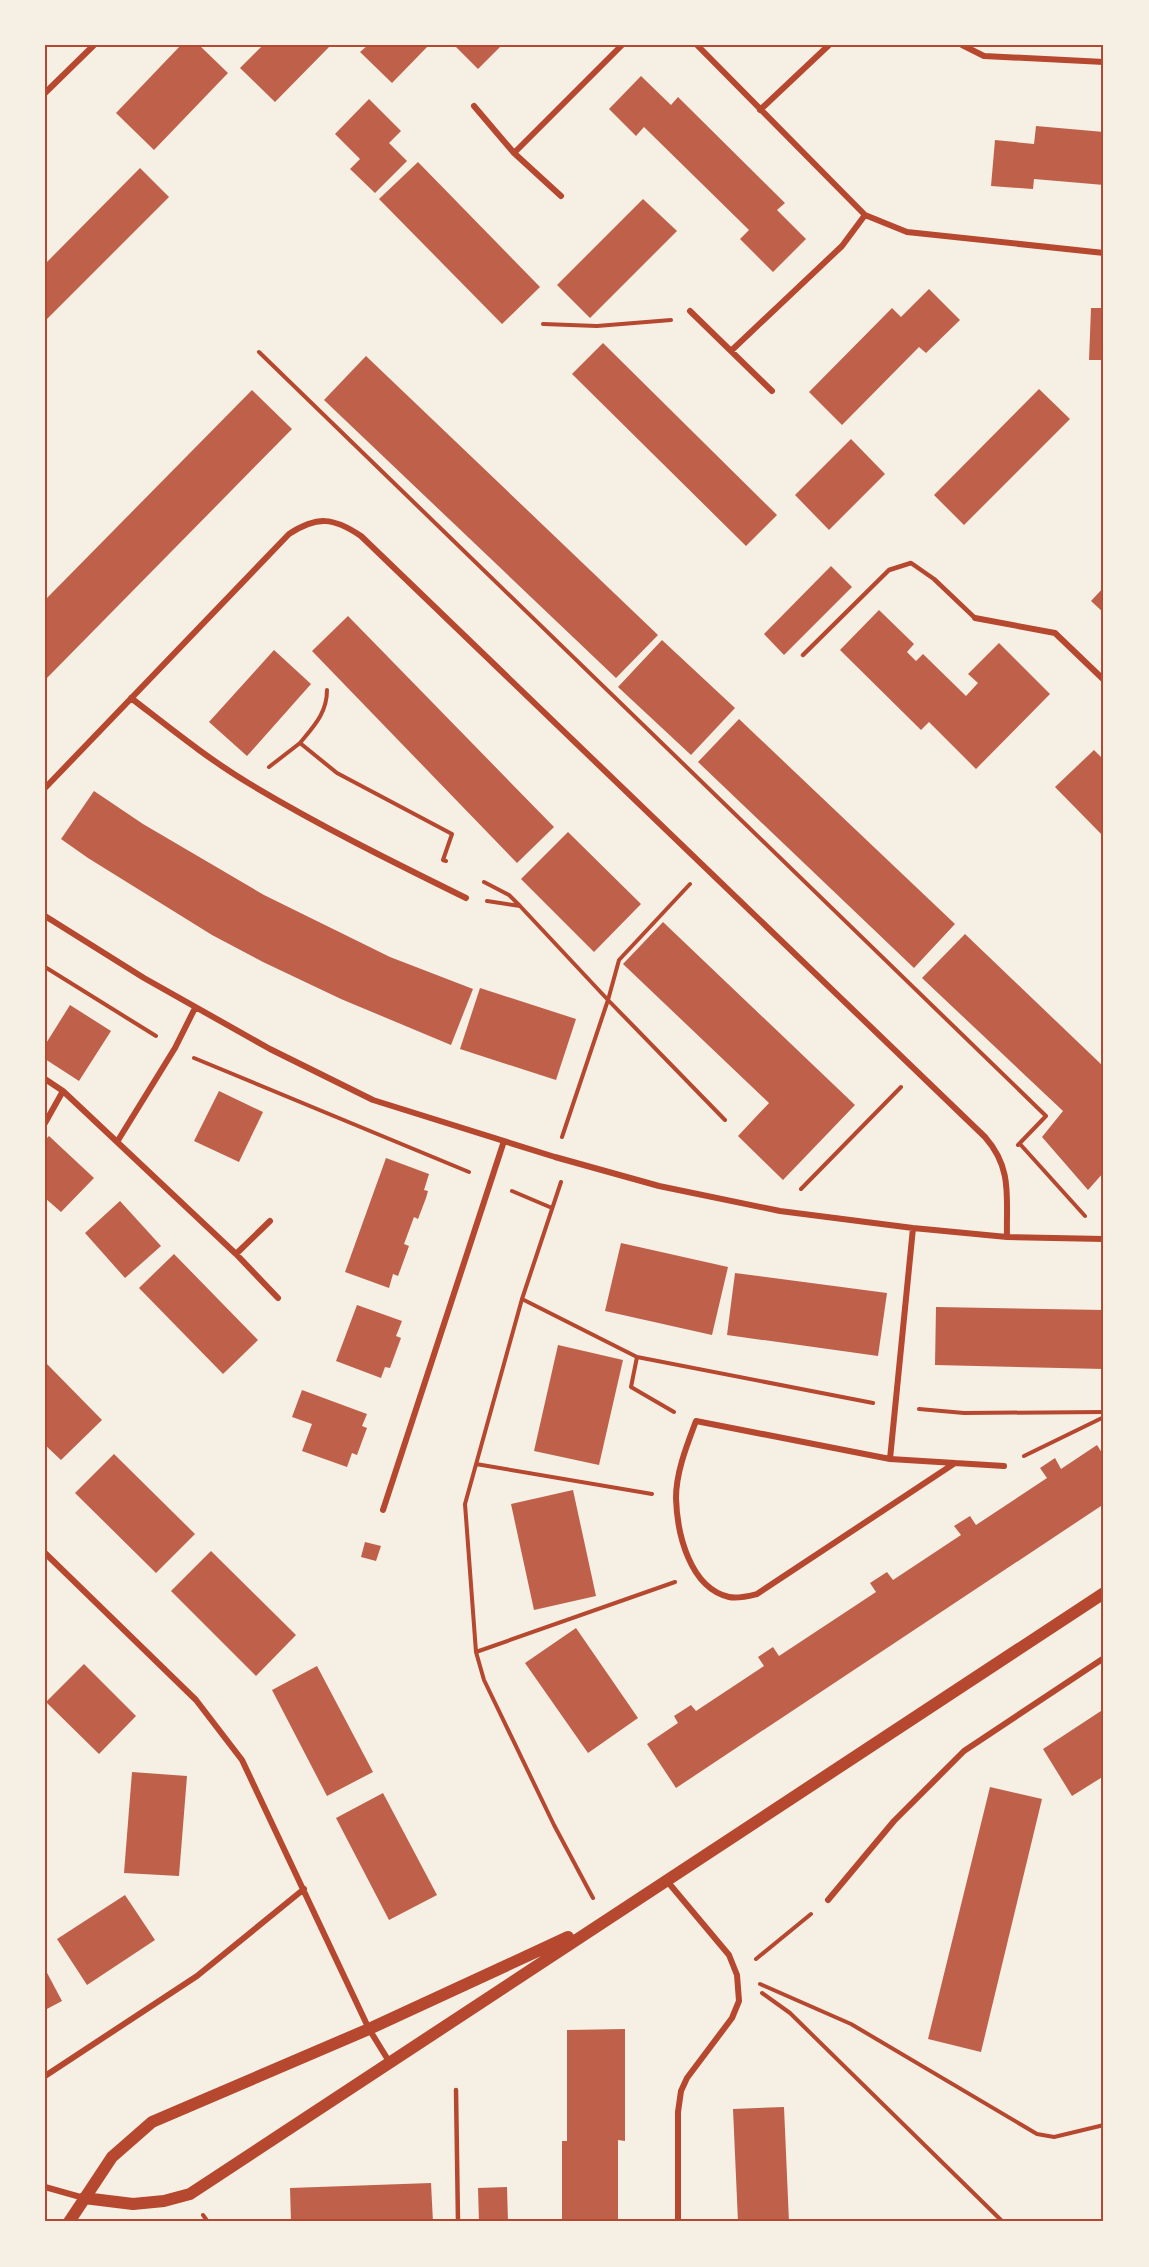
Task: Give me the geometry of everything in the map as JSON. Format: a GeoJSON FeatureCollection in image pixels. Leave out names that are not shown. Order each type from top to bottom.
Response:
{"type":"FeatureCollection","features":[{"type":"Feature","properties":{"kind":"main road"},"geometry":{"type":"LineString","coordinates":[[84,2198],[133,2204],[164,2201],[190,2194],[1104,1593]]}},
{"type":"Feature","properties":{"kind":"main road"},"geometry":{"type":"LineString","coordinates":[[69,2222],[112,2157],[152,2122],[369,2030],[605,1919]]}},
{"type":"Feature","properties":{"kind":"street"},"geometry":{"type":"LineString","coordinates":[[45,93],[94,45]]}},
{"type":"Feature","properties":{"kind":"street"},"geometry":{"type":"LineString","coordinates":[[514,153],[621,45]]}},
{"type":"Feature","properties":{"kind":"street"},"geometry":{"type":"LineString","coordinates":[[697,45],[865,215],[908,232],[1104,254]]}},
{"type":"Feature","properties":{"kind":"street"},"geometry":{"type":"LineString","coordinates":[[760,110],[829,45]]}},
{"type":"Feature","properties":{"kind":"street"},"geometry":{"type":"LineString","coordinates":[[962,45],[984,56],[1104,62]]}},
{"type":"Feature","properties":{"kind":"street"},"geometry":{"type":"LineString","coordinates":[[474,106],[514,153],[561,196]]}},
{"type":"Feature","properties":{"kind":"street"},"geometry":{"type":"LineString","coordinates":[[732,350],[842,246],[865,215]]}},
{"type":"Feature","properties":{"kind":"street"},"geometry":{"type":"LineString","coordinates":[[690,311],[772,391]]}},
{"type":"Feature","properties":{"kind":"street"},"geometry":{"type":"LineString","coordinates":[[45,788],[289,534],[311,522],[323,520],[350,528],[361,536],[985,1137],[1002,1161],[1006,1178],[1007,1237]]}},
{"type":"Feature","properties":{"kind":"street"},"geometry":{"type":"LineString","coordinates":[[975,618],[1055,633],[1104,680]]}},
{"type":"Feature","properties":{"kind":"street"},"geometry":{"type":"LineString","coordinates":[[131,698],[189,743],[249,783],[375,853],[466,898]]}},
{"type":"Feature","properties":{"kind":"street"},"geometry":{"type":"LineString","coordinates":[[45,916],[195,1008],[270,1049],[373,1100],[567,1161],[659,1186],[780,1211],[1007,1237],[1104,1239]]}},
{"type":"Feature","properties":{"kind":"street"},"geometry":{"type":"LineString","coordinates":[[117,1142],[175,1048],[195,1008]]}},
{"type":"Feature","properties":{"kind":"street"},"geometry":{"type":"LineString","coordinates":[[45,1079],[63,1091],[236,1254],[278,1298]]}},
{"type":"Feature","properties":{"kind":"street"},"geometry":{"type":"LineString","coordinates":[[45,1123],[63,1091]]}},
{"type":"Feature","properties":{"kind":"street"},"geometry":{"type":"LineString","coordinates":[[383,1510],[504,1141]]}},
{"type":"Feature","properties":{"kind":"street"},"geometry":{"type":"LineString","coordinates":[[236,1254],[270,1221]]}},
{"type":"Feature","properties":{"kind":"street"},"geometry":{"type":"LineString","coordinates":[[890,1459],[913,1228]]}},
{"type":"Feature","properties":{"kind":"street"},"geometry":{"type":"LineString","coordinates":[[955,1463],[757,1594],[732,1598],[711,1591],[696,1575],[686,1553],[676,1498],[680,1472],[696,1421],[890,1459],[1004,1466]]}},
{"type":"Feature","properties":{"kind":"street"},"geometry":{"type":"LineString","coordinates":[[45,1553],[202,1709],[242,1760],[369,2030],[390,2062]]}},
{"type":"Feature","properties":{"kind":"street"},"geometry":{"type":"LineString","coordinates":[[828,1899],[894,1821],[964,1751],[1104,1658]]}},
{"type":"Feature","properties":{"kind":"street"},"geometry":{"type":"LineString","coordinates":[[667,1881],[729,1954],[737,1975],[740,2001],[732,2018],[687,2078],[681,2091],[678,2112],[678,2222]]}},
{"type":"Feature","properties":{"kind":"street"},"geometry":{"type":"LineString","coordinates":[[45,2076],[196,1976],[304,1889]]}},
{"type":"Feature","properties":{"kind":"street"},"geometry":{"type":"LineString","coordinates":[[45,2187],[84,2198]]}},
{"type":"Feature","properties":{"kind":"lane"},"geometry":{"type":"LineString","coordinates":[[803,654],[889,570],[911,563],[934,579],[975,618]]}},
{"type":"Feature","properties":{"kind":"lane"},"geometry":{"type":"LineString","coordinates":[[456,2090],[458,2222]]}},
{"type":"Feature","properties":{"kind":"path"},"geometry":{"type":"LineString","coordinates":[[543,324],[597,326],[667,322],[690,311]]}},
{"type":"Feature","properties":{"kind":"path"},"geometry":{"type":"LineString","coordinates":[[259,352],[1046,1116],[1002,1161]]}},
{"type":"Feature","properties":{"kind":"path"},"geometry":{"type":"LineString","coordinates":[[249,783],[300,743],[321,718],[327,704],[327,690]]}},
{"type":"Feature","properties":{"kind":"path"},"geometry":{"type":"LineString","coordinates":[[300,743],[337,773],[452,834],[443,860],[453,865]]}},
{"type":"Feature","properties":{"kind":"path"},"geometry":{"type":"LineString","coordinates":[[555,1157],[608,1000],[618,960],[705,869]]}},
{"type":"Feature","properties":{"kind":"path"},"geometry":{"type":"LineString","coordinates":[[481,880],[509,895],[725,1120]]}},
{"type":"Feature","properties":{"kind":"path"},"geometry":{"type":"LineString","coordinates":[[466,898],[520,906]]}},
{"type":"Feature","properties":{"kind":"path"},"geometry":{"type":"LineString","coordinates":[[45,966],[175,1048],[200,1061],[552,1208]]}},
{"type":"Feature","properties":{"kind":"path"},"geometry":{"type":"LineString","coordinates":[[780,1211],[916,1072]]}},
{"type":"Feature","properties":{"kind":"path"},"geometry":{"type":"LineString","coordinates":[[1019,1143],[1089,1220]]}},
{"type":"Feature","properties":{"kind":"path"},"geometry":{"type":"LineString","coordinates":[[567,1161],[522,1299],[465,1504],[476,1652],[484,1680],[549,1815],[605,1919]]}},
{"type":"Feature","properties":{"kind":"path"},"geometry":{"type":"LineString","coordinates":[[522,1299],[637,1357],[895,1408],[964,1413],[1104,1412]]}},
{"type":"Feature","properties":{"kind":"path"},"geometry":{"type":"LineString","coordinates":[[637,1357],[631,1387],[669,1410],[696,1421]]}},
{"type":"Feature","properties":{"kind":"path"},"geometry":{"type":"LineString","coordinates":[[1004,1466],[1104,1417]]}},
{"type":"Feature","properties":{"kind":"path"},"geometry":{"type":"LineString","coordinates":[[476,1464],[676,1498]]}},
{"type":"Feature","properties":{"kind":"path"},"geometry":{"type":"LineString","coordinates":[[476,1652],[696,1575]]}},
{"type":"Feature","properties":{"kind":"path"},"geometry":{"type":"LineString","coordinates":[[737,1975],[828,1899]]}},
{"type":"Feature","properties":{"kind":"path"},"geometry":{"type":"LineString","coordinates":[[737,1975],[851,2024],[1036,2134],[1054,2137],[1104,2126]]}},
{"type":"Feature","properties":{"kind":"path"},"geometry":{"type":"LineString","coordinates":[[737,1975],[790,2013],[1003,2222]]}},
{"type":"Feature","properties":{"kind":"building"},"geometry":{"type":"Polygon","coordinates":[[[181,45],[199,45],[228,73],[154,150],[116,113],[181,45]]]}},
{"type":"Feature","properties":{"kind":"building"},"geometry":{"type":"Polygon","coordinates":[[[263,45],[331,45],[275,102],[240,68],[263,45]]]}},
{"type":"Feature","properties":{"kind":"building"},"geometry":{"type":"Polygon","coordinates":[[[368,45],[429,45],[392,83],[360,52],[368,45]]]}},
{"type":"Feature","properties":{"kind":"building"},"geometry":{"type":"Polygon","coordinates":[[[454,45],[502,45],[478,69],[454,45]]]}},
{"type":"Feature","properties":{"kind":"building"},"geometry":{"type":"Polygon","coordinates":[[[641,76],[671,105],[678,97],[785,203],[777,210],[806,239],[773,272],[740,239],[749,230],[644,127],[636,136],[609,109],[641,76]]]}},
{"type":"Feature","properties":{"kind":"building"},"geometry":{"type":"Polygon","coordinates":[[[369,99],[401,131],[389,143],[407,161],[375,193],[350,169],[360,159],[335,134],[369,99]]]}},
{"type":"Feature","properties":{"kind":"building"},"geometry":{"type":"Polygon","coordinates":[[[1036,126],[1104,132],[1104,185],[1034,179],[1033,189],[991,186],[995,140],[1034,144],[1036,126]]]}},
{"type":"Feature","properties":{"kind":"building"},"geometry":{"type":"Polygon","coordinates":[[[418,162],[540,287],[502,324],[379,199],[418,162]]]}},
{"type":"Feature","properties":{"kind":"building"},"geometry":{"type":"Polygon","coordinates":[[[140,168],[169,197],[45,321],[45,264],[140,168]]]}},
{"type":"Feature","properties":{"kind":"building"},"geometry":{"type":"Polygon","coordinates":[[[643,199],[677,231],[590,318],[557,285],[643,199]]]}},
{"type":"Feature","properties":{"kind":"building"},"geometry":{"type":"Polygon","coordinates":[[[929,289],[960,320],[926,353],[919,347],[842,425],[809,392],[892,308],[901,317],[929,289]]]}},
{"type":"Feature","properties":{"kind":"building"},"geometry":{"type":"Polygon","coordinates":[[[1091,308],[1104,308],[1104,360],[1089,360],[1091,308]]]}},
{"type":"Feature","properties":{"kind":"building"},"geometry":{"type":"Polygon","coordinates":[[[603,343],[777,515],[746,546],[572,374],[603,343]]]}},
{"type":"Feature","properties":{"kind":"building"},"geometry":{"type":"Polygon","coordinates":[[[366,356],[658,635],[616,678],[324,400],[366,356]]]}},
{"type":"Feature","properties":{"kind":"building"},"geometry":{"type":"Polygon","coordinates":[[[1039,389],[1070,419],[964,525],[934,495],[1039,389]]]}},
{"type":"Feature","properties":{"kind":"building"},"geometry":{"type":"Polygon","coordinates":[[[252,390],[292,429],[45,680],[45,600],[252,390]]]}},
{"type":"Feature","properties":{"kind":"building"},"geometry":{"type":"Polygon","coordinates":[[[851,439],[885,474],[829,530],[795,495],[851,439]]]}},
{"type":"Feature","properties":{"kind":"building"},"geometry":{"type":"Polygon","coordinates":[[[831,566],[852,587],[784,655],[764,634],[831,566]]]}},
{"type":"Feature","properties":{"kind":"building"},"geometry":{"type":"Polygon","coordinates":[[[1104,587],[1104,613],[1091,601],[1104,587]]]}},
{"type":"Feature","properties":{"kind":"building"},"geometry":{"type":"Polygon","coordinates":[[[879,610],[914,644],[907,652],[916,661],[923,654],[966,696],[978,683],[968,674],[999,643],[1050,694],[976,769],[929,722],[921,730],[840,650],[879,610]]]}},
{"type":"Feature","properties":{"kind":"building"},"geometry":{"type":"Polygon","coordinates":[[[348,616],[554,827],[517,863],[312,651],[348,616]]]}},
{"type":"Feature","properties":{"kind":"building"},"geometry":{"type":"Polygon","coordinates":[[[662,640],[735,708],[691,755],[618,687],[662,640]]]}},
{"type":"Feature","properties":{"kind":"building"},"geometry":{"type":"Polygon","coordinates":[[[274,650],[311,684],[247,756],[209,722],[274,650]]]}},
{"type":"Feature","properties":{"kind":"building"},"geometry":{"type":"Polygon","coordinates":[[[739,719],[955,924],[914,968],[698,762],[739,719]]]}},
{"type":"Feature","properties":{"kind":"building"},"geometry":{"type":"Polygon","coordinates":[[[1094,750],[1104,760],[1104,837],[1055,787],[1094,750]]]}},
{"type":"Feature","properties":{"kind":"building"},"geometry":{"type":"Polygon","coordinates":[[[94,791],[143,824],[264,895],[390,957],[473,989],[451,1045],[341,999],[263,962],[212,935],[61,839],[94,791]]]}},
{"type":"Feature","properties":{"kind":"building"},"geometry":{"type":"Polygon","coordinates":[[[568,832],[641,904],[594,952],[521,879],[568,832]]]}},
{"type":"Feature","properties":{"kind":"building"},"geometry":{"type":"Polygon","coordinates":[[[663,922],[855,1105],[783,1180],[738,1136],[769,1103],[623,964],[663,922]]]}},
{"type":"Feature","properties":{"kind":"building"},"geometry":{"type":"Polygon","coordinates":[[[965,934],[1104,1067],[1104,1172],[1088,1190],[1042,1137],[1063,1111],[922,978],[965,934]]]}},
{"type":"Feature","properties":{"kind":"building"},"geometry":{"type":"Polygon","coordinates":[[[480,988],[576,1019],[556,1080],[460,1049],[480,988]]]}},
{"type":"Feature","properties":{"kind":"building"},"geometry":{"type":"Polygon","coordinates":[[[70,1005],[111,1031],[79,1081],[45,1059],[45,1045],[70,1005]]]}},
{"type":"Feature","properties":{"kind":"building"},"geometry":{"type":"Polygon","coordinates":[[[219,1091],[263,1112],[239,1162],[194,1141],[219,1091]]]}},
{"type":"Feature","properties":{"kind":"building"},"geometry":{"type":"Polygon","coordinates":[[[49,1136],[94,1178],[61,1212],[45,1198],[45,1140],[49,1136]]]}},
{"type":"Feature","properties":{"kind":"building"},"geometry":{"type":"Polygon","coordinates":[[[386,1158],[429,1174],[424,1190],[428,1191],[426,1198],[418,1219],[414,1217],[404,1244],[409,1246],[398,1276],[393,1274],[389,1288],[345,1272],[386,1158]]]}},
{"type":"Feature","properties":{"kind":"building"},"geometry":{"type":"Polygon","coordinates":[[[120,1201],[161,1246],[125,1278],[85,1233],[120,1201]]]}},
{"type":"Feature","properties":{"kind":"building"},"geometry":{"type":"Polygon","coordinates":[[[621,1243],[728,1267],[712,1335],[605,1311],[621,1243]]]}},
{"type":"Feature","properties":{"kind":"building"},"geometry":{"type":"Polygon","coordinates":[[[174,1254],[258,1340],[223,1374],[139,1288],[174,1254]]]}},
{"type":"Feature","properties":{"kind":"building"},"geometry":{"type":"Polygon","coordinates":[[[735,1273],[887,1293],[878,1356],[727,1335],[735,1273]]]}},
{"type":"Feature","properties":{"kind":"building"},"geometry":{"type":"Polygon","coordinates":[[[357,1305],[402,1321],[396,1336],[401,1338],[390,1368],[385,1367],[381,1378],[336,1361],[357,1305]]]}},
{"type":"Feature","properties":{"kind":"building"},"geometry":{"type":"Polygon","coordinates":[[[936,1307],[1104,1310],[1104,1369],[935,1365],[936,1307]]]}},
{"type":"Feature","properties":{"kind":"building"},"geometry":{"type":"Polygon","coordinates":[[[558,1345],[623,1360],[599,1465],[534,1451],[558,1345]]]}},
{"type":"Feature","properties":{"kind":"building"},"geometry":{"type":"Polygon","coordinates":[[[47,1364],[102,1420],[61,1460],[45,1445],[47,1364]]]}},
{"type":"Feature","properties":{"kind":"building"},"geometry":{"type":"Polygon","coordinates":[[[302,1390],[367,1414],[362,1426],[367,1428],[357,1455],[352,1453],[347,1467],[302,1451],[312,1424],[292,1417],[302,1390]]]}},
{"type":"Feature","properties":{"kind":"building"},"geometry":{"type":"Polygon","coordinates":[[[1097,1445],[1104,1456],[1104,1504],[676,1788],[647,1744],[678,1723],[674,1716],[691,1705],[696,1711],[764,1666],[758,1657],[773,1647],[779,1656],[876,1592],[870,1583],[887,1572],[893,1580],[961,1535],[954,1526],[970,1516],[976,1525],[1047,1478],[1040,1468],[1055,1458],[1061,1469],[1097,1445]]]}},
{"type":"Feature","properties":{"kind":"building"},"geometry":{"type":"Polygon","coordinates":[[[114,1454],[195,1534],[156,1573],[75,1493],[114,1454]]]}},
{"type":"Feature","properties":{"kind":"building"},"geometry":{"type":"Polygon","coordinates":[[[573,1490],[596,1596],[534,1610],[511,1504],[573,1490]]]}},
{"type":"Feature","properties":{"kind":"building"},"geometry":{"type":"Polygon","coordinates":[[[365,1542],[381,1546],[376,1561],[361,1557],[365,1542]]]}},
{"type":"Feature","properties":{"kind":"building"},"geometry":{"type":"Polygon","coordinates":[[[211,1551],[296,1635],[256,1676],[171,1591],[211,1551]]]}},
{"type":"Feature","properties":{"kind":"building"},"geometry":{"type":"Polygon","coordinates":[[[576,1628],[638,1718],[588,1753],[525,1663],[576,1628]]]}},
{"type":"Feature","properties":{"kind":"building"},"geometry":{"type":"Polygon","coordinates":[[[84,1664],[136,1716],[99,1754],[46,1702],[84,1664]]]}},
{"type":"Feature","properties":{"kind":"building"},"geometry":{"type":"Polygon","coordinates":[[[317,1666],[373,1772],[327,1796],[272,1690],[317,1666]]]}},
{"type":"Feature","properties":{"kind":"building"},"geometry":{"type":"Polygon","coordinates":[[[1104,1709],[1104,1776],[1072,1796],[1043,1749],[1104,1709]]]}},
{"type":"Feature","properties":{"kind":"building"},"geometry":{"type":"Polygon","coordinates":[[[132,1772],[187,1776],[179,1876],[124,1873],[132,1772]]]}},
{"type":"Feature","properties":{"kind":"building"},"geometry":{"type":"Polygon","coordinates":[[[990,1787],[1042,1799],[981,2052],[928,2039],[990,1787]]]}},
{"type":"Feature","properties":{"kind":"building"},"geometry":{"type":"Polygon","coordinates":[[[383,1793],[437,1895],[389,1920],[336,1818],[383,1793]]]}},
{"type":"Feature","properties":{"kind":"building"},"geometry":{"type":"Polygon","coordinates":[[[125,1895],[155,1940],[87,1985],[57,1939],[125,1895]]]}},
{"type":"Feature","properties":{"kind":"building"},"geometry":{"type":"Polygon","coordinates":[[[45,1969],[62,2001],[45,2010],[45,1969]]]}},
{"type":"Feature","properties":{"kind":"building"},"geometry":{"type":"Polygon","coordinates":[[[625,2029],[625,2141],[618,2140],[618,2222],[562,2222],[562,2141],[567,2141],[567,2030],[625,2029]]]}},
{"type":"Feature","properties":{"kind":"building"},"geometry":{"type":"Polygon","coordinates":[[[784,2107],[789,2222],[738,2222],[733,2109],[784,2107]]]}},
{"type":"Feature","properties":{"kind":"building"},"geometry":{"type":"Polygon","coordinates":[[[431,2183],[433,2222],[291,2222],[290,2188],[431,2183]]]}},
{"type":"Feature","properties":{"kind":"building"},"geometry":{"type":"Polygon","coordinates":[[[507,2187],[508,2222],[479,2222],[478,2188],[507,2187]]]}}]}
